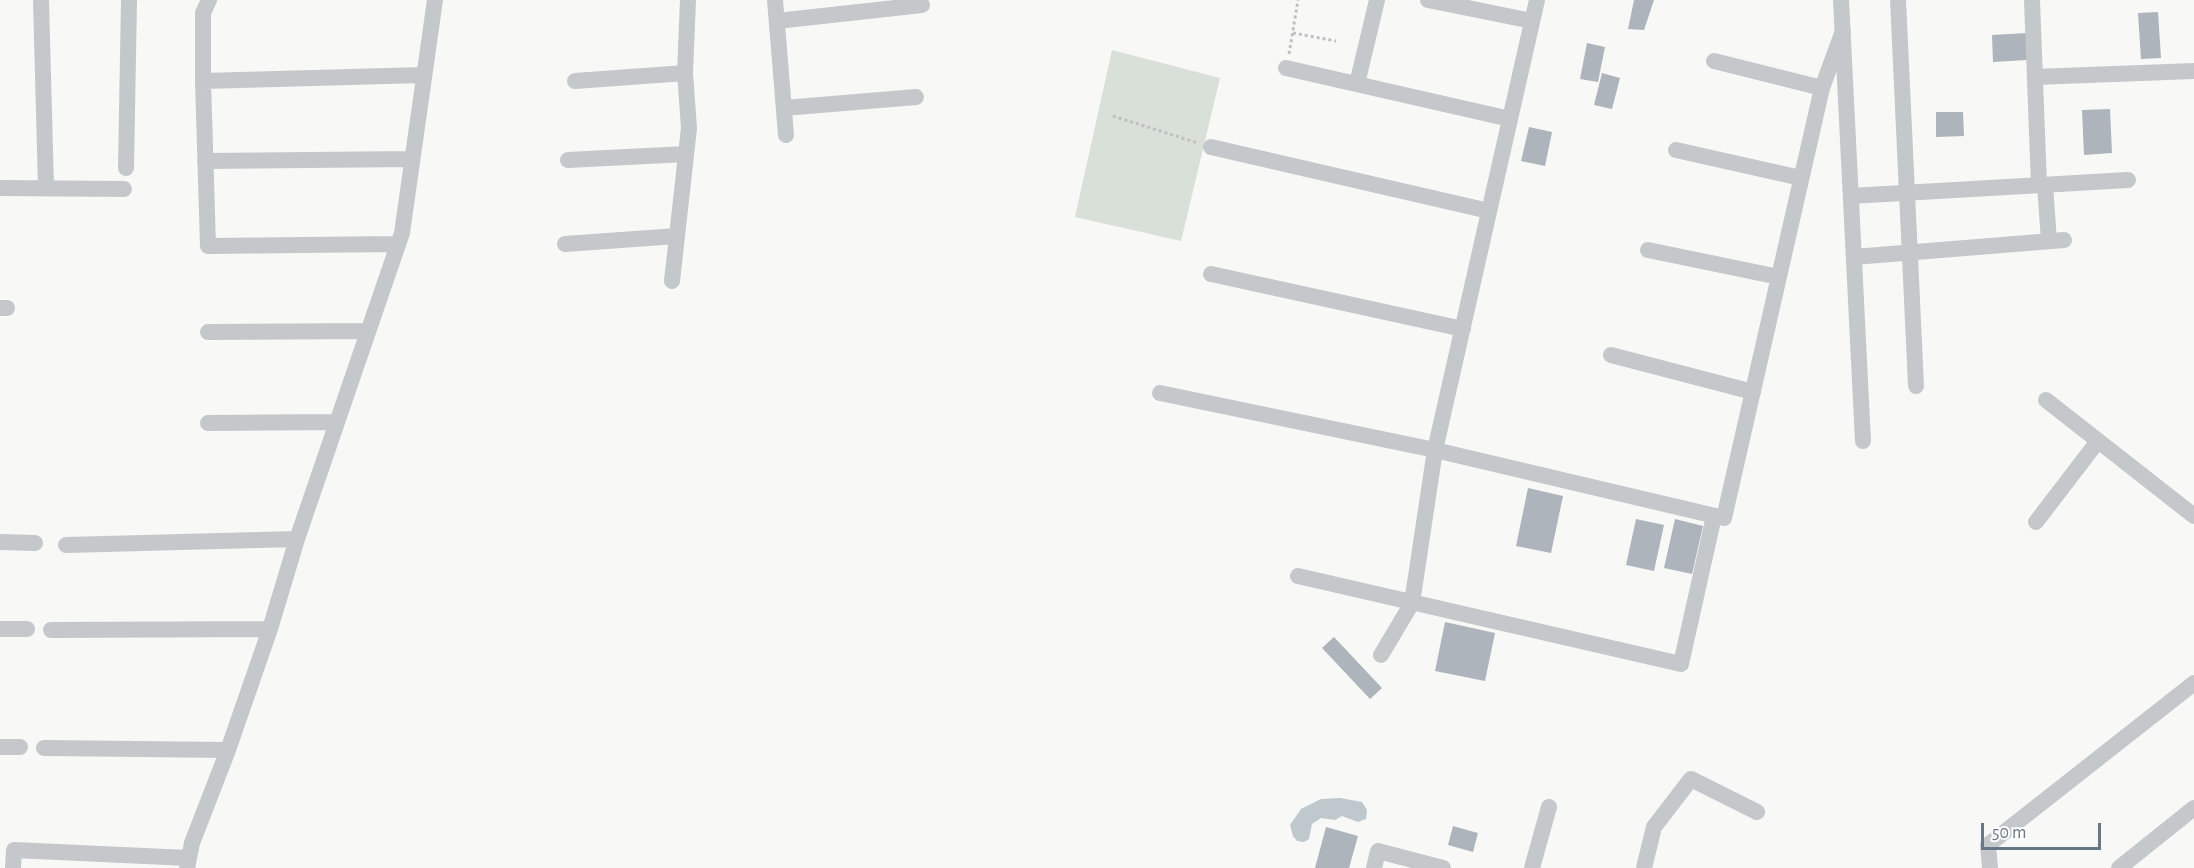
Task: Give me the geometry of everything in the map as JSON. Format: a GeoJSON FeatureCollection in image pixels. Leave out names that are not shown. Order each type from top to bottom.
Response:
{"type":"FeatureCollection","features":[{"type":"Feature","properties":{"kind":"street"},"geometry":{"type":"LineString","coordinates":[[41,0],[46,188]]}},
{"type":"Feature","properties":{"kind":"street"},"geometry":{"type":"LineString","coordinates":[[126,168],[129,0]]}},
{"type":"Feature","properties":{"kind":"street"},"geometry":{"type":"LineString","coordinates":[[209,0],[203,13],[208,246],[398,244]]}},
{"type":"Feature","properties":{"kind":"street"},"geometry":{"type":"LineString","coordinates":[[13,868],[14,850],[71,860],[187,863],[270,629],[336,422],[402,233],[435,0]]}},
{"type":"Feature","properties":{"kind":"street"},"geometry":{"type":"LineString","coordinates":[[672,281],[689,128],[685,73],[688,0]]}},
{"type":"Feature","properties":{"kind":"street"},"geometry":{"type":"LineString","coordinates":[[775,0],[786,135]]}},
{"type":"Feature","properties":{"kind":"street"},"geometry":{"type":"LineString","coordinates":[[1358,84],[1377,0]]}},
{"type":"Feature","properties":{"kind":"street"},"geometry":{"type":"LineString","coordinates":[[1428,0],[1532,21]]}},
{"type":"Feature","properties":{"kind":"street"},"geometry":{"type":"LineString","coordinates":[[1381,655],[1412,603],[1435,450],[1537,0]]}},
{"type":"Feature","properties":{"kind":"street"},"geometry":{"type":"LineString","coordinates":[[1841,0],[1863,441]]}},
{"type":"Feature","properties":{"kind":"street"},"geometry":{"type":"LineString","coordinates":[[1898,0],[1916,386]]}},
{"type":"Feature","properties":{"kind":"street"},"geometry":{"type":"LineString","coordinates":[[1854,257],[2057,241],[2042,185],[2032,0]]}},
{"type":"Feature","properties":{"kind":"street"},"geometry":{"type":"LineString","coordinates":[[777,21],[922,5]]}},
{"type":"Feature","properties":{"kind":"street"},"geometry":{"type":"LineString","coordinates":[[1160,393],[1435,450],[1724,518],[1822,88],[1843,31]]}},
{"type":"Feature","properties":{"kind":"street"},"geometry":{"type":"LineString","coordinates":[[1714,61],[1822,88]]}},
{"type":"Feature","properties":{"kind":"street"},"geometry":{"type":"LineString","coordinates":[[1286,68],[1510,119]]}},
{"type":"Feature","properties":{"kind":"street"},"geometry":{"type":"LineString","coordinates":[[2035,77],[2194,71]]}},
{"type":"Feature","properties":{"kind":"street"},"geometry":{"type":"LineString","coordinates":[[575,81],[685,73]]}},
{"type":"Feature","properties":{"kind":"street"},"geometry":{"type":"LineString","coordinates":[[203,81],[424,75]]}},
{"type":"Feature","properties":{"kind":"street"},"geometry":{"type":"LineString","coordinates":[[784,108],[916,97]]}},
{"type":"Feature","properties":{"kind":"street"},"geometry":{"type":"LineString","coordinates":[[1211,147],[1489,211]]}},
{"type":"Feature","properties":{"kind":"street"},"geometry":{"type":"LineString","coordinates":[[1676,150],[1801,178]]}},
{"type":"Feature","properties":{"kind":"street"},"geometry":{"type":"LineString","coordinates":[[568,160],[686,154]]}},
{"type":"Feature","properties":{"kind":"street"},"geometry":{"type":"LineString","coordinates":[[205,161],[412,159]]}},
{"type":"Feature","properties":{"kind":"street"},"geometry":{"type":"LineString","coordinates":[[1851,196],[2128,180]]}},
{"type":"Feature","properties":{"kind":"street"},"geometry":{"type":"LineString","coordinates":[[0,188],[124,189]]}},
{"type":"Feature","properties":{"kind":"street"},"geometry":{"type":"LineString","coordinates":[[565,244],[677,236]]}},
{"type":"Feature","properties":{"kind":"street"},"geometry":{"type":"LineString","coordinates":[[1648,250],[1779,277]]}},
{"type":"Feature","properties":{"kind":"street"},"geometry":{"type":"LineString","coordinates":[[1211,274],[1463,328]]}},
{"type":"Feature","properties":{"kind":"street"},"geometry":{"type":"LineString","coordinates":[[208,332],[368,331]]}},
{"type":"Feature","properties":{"kind":"street"},"geometry":{"type":"LineString","coordinates":[[1611,355],[1753,392]]}},
{"type":"Feature","properties":{"kind":"street"},"geometry":{"type":"LineString","coordinates":[[2046,400],[2194,516]]}},
{"type":"Feature","properties":{"kind":"street"},"geometry":{"type":"LineString","coordinates":[[208,423],[336,422]]}},
{"type":"Feature","properties":{"kind":"street"},"geometry":{"type":"LineString","coordinates":[[2036,522],[2098,441]]}},
{"type":"Feature","properties":{"kind":"street"},"geometry":{"type":"LineString","coordinates":[[1298,576],[1681,664],[1714,516]]}},
{"type":"Feature","properties":{"kind":"street"},"geometry":{"type":"LineString","coordinates":[[66,544],[297,539]]}},
{"type":"Feature","properties":{"kind":"street"},"geometry":{"type":"LineString","coordinates":[[0,542],[35,543]]}},
{"type":"Feature","properties":{"kind":"street"},"geometry":{"type":"LineString","coordinates":[[0,629],[27,629]]}},
{"type":"Feature","properties":{"kind":"street"},"geometry":{"type":"LineString","coordinates":[[51,630],[270,629]]}},
{"type":"Feature","properties":{"kind":"street"},"geometry":{"type":"LineString","coordinates":[[1990,868],[1988,845],[2194,683]]}},
{"type":"Feature","properties":{"kind":"street"},"geometry":{"type":"LineString","coordinates":[[0,747],[21,747]]}},
{"type":"Feature","properties":{"kind":"street"},"geometry":{"type":"LineString","coordinates":[[44,748],[228,750]]}},
{"type":"Feature","properties":{"kind":"street"},"geometry":{"type":"LineString","coordinates":[[1644,868],[1654,827],[1691,779],[1757,812]]}},
{"type":"Feature","properties":{"kind":"street"},"geometry":{"type":"LineString","coordinates":[[1532,868],[1549,807]]}},
{"type":"Feature","properties":{"kind":"street"},"geometry":{"type":"LineString","coordinates":[[2119,868],[2194,808]]}},
{"type":"Feature","properties":{"kind":"street"},"geometry":{"type":"LineString","coordinates":[[1374,868],[1378,851],[1443,868]]}},
{"type":"Feature","properties":{"kind":"path"},"geometry":{"type":"LineString","coordinates":[[1286,68],[1298,0]]}},
{"type":"Feature","properties":{"kind":"path"},"geometry":{"type":"LineString","coordinates":[[1293,33],[1336,41]]}},
{"type":"Feature","properties":{"kind":"path"},"geometry":{"type":"LineString","coordinates":[[1113,116],[1211,147]]}},
{"type":"Feature","properties":{"kind":"shaded area"},"geometry":{"type":"Polygon","coordinates":[[[1112,50],[1220,78],[1181,241],[1075,217],[1112,50]]]}},
{"type":"Feature","properties":{"kind":"shaded area"},"geometry":{"type":"Polygon","coordinates":[[[1340,798],[1362,802],[1367,810],[1366,819],[1358,822],[1342,816],[1335,820],[1321,818],[1312,824],[1309,839],[1304,842],[1297,841],[1290,825],[1301,809],[1321,799],[1340,798]]]}},
{"type":"Feature","properties":{"kind":"building"},"geometry":{"type":"Polygon","coordinates":[[[1634,0],[1654,0],[1644,30],[1628,29],[1634,0]]]}},
{"type":"Feature","properties":{"kind":"building"},"geometry":{"type":"Polygon","coordinates":[[[2158,12],[2161,58],[2141,59],[2138,13],[2158,12]]]}},
{"type":"Feature","properties":{"kind":"building"},"geometry":{"type":"Polygon","coordinates":[[[2027,33],[2027,60],[1993,62],[1992,35],[2027,33]]]}},
{"type":"Feature","properties":{"kind":"building"},"geometry":{"type":"Polygon","coordinates":[[[1587,43],[1605,47],[1598,82],[1580,79],[1587,43]]]}},
{"type":"Feature","properties":{"kind":"building"},"geometry":{"type":"Polygon","coordinates":[[[1602,73],[1620,78],[1612,109],[1594,105],[1602,73]]]}},
{"type":"Feature","properties":{"kind":"building"},"geometry":{"type":"Polygon","coordinates":[[[2110,109],[2112,153],[2084,155],[2082,110],[2110,109]]]}},
{"type":"Feature","properties":{"kind":"building"},"geometry":{"type":"Polygon","coordinates":[[[1936,112],[1963,112],[1964,136],[1936,137],[1936,112]]]}},
{"type":"Feature","properties":{"kind":"building"},"geometry":{"type":"Polygon","coordinates":[[[1529,127],[1552,132],[1545,166],[1521,161],[1529,127]]]}},
{"type":"Feature","properties":{"kind":"building"},"geometry":{"type":"Polygon","coordinates":[[[1528,488],[1563,496],[1551,553],[1516,546],[1528,488]]]}},
{"type":"Feature","properties":{"kind":"building"},"geometry":{"type":"Polygon","coordinates":[[[1636,519],[1664,525],[1654,571],[1626,565],[1636,519]]]}},
{"type":"Feature","properties":{"kind":"building"},"geometry":{"type":"Polygon","coordinates":[[[1675,519],[1703,526],[1692,574],[1664,568],[1675,519]]]}},
{"type":"Feature","properties":{"kind":"building"},"geometry":{"type":"Polygon","coordinates":[[[1445,622],[1495,633],[1485,681],[1435,671],[1445,622]]]}},
{"type":"Feature","properties":{"kind":"building"},"geometry":{"type":"Polygon","coordinates":[[[1334,637],[1382,688],[1370,699],[1322,648],[1334,637]]]}},
{"type":"Feature","properties":{"kind":"building"},"geometry":{"type":"Polygon","coordinates":[[[1453,826],[1478,833],[1473,852],[1448,845],[1453,826]]]}},
{"type":"Feature","properties":{"kind":"building"},"geometry":{"type":"Polygon","coordinates":[[[1326,827],[1358,836],[1349,868],[1315,868],[1326,827]]]}}]}
